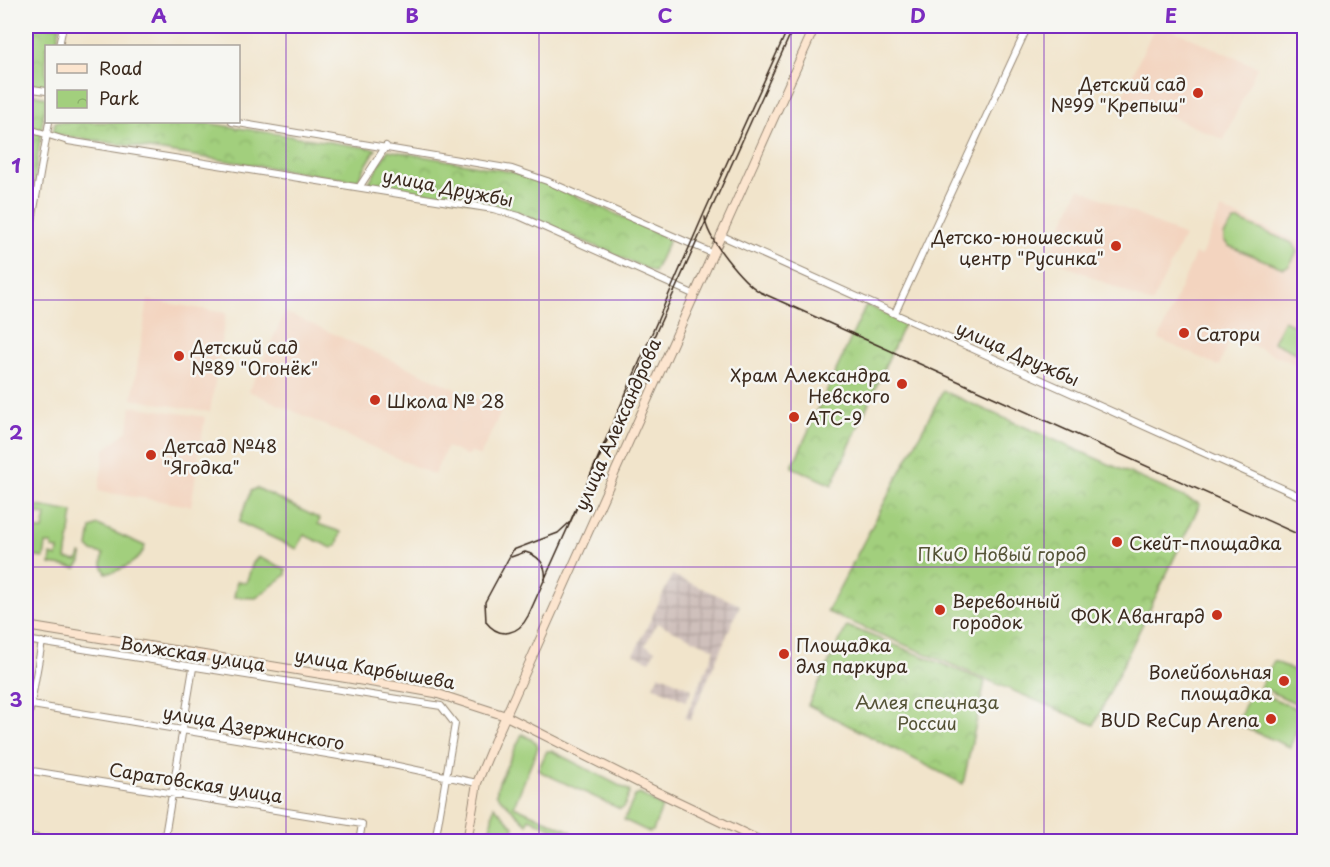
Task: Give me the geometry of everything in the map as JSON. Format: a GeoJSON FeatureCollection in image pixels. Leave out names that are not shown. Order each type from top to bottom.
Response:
{"type":"FeatureCollection","features":[{"type":"Feature","properties":{"kind":"main road","name":"улица Александрова"},"geometry":{"type":"LineString","coordinates":[[467,842],[477,783],[693,294],[815,26]]}},
{"type":"Feature","properties":{"kind":"main road","name":"улица Карбышева"},"geometry":{"type":"LineString","coordinates":[[26,626],[435,693],[506,716],[638,783],[763,842]]}},
{"type":"Feature","properties":{"kind":"street"},"geometry":{"type":"LineString","coordinates":[[59,45],[63,26]]}},
{"type":"Feature","properties":{"kind":"street"},"geometry":{"type":"LineString","coordinates":[[895,313],[1028,26]]}},
{"type":"Feature","properties":{"kind":"street"},"geometry":{"type":"LineString","coordinates":[[26,88],[45,91]]}},
{"type":"Feature","properties":{"kind":"street"},"geometry":{"type":"LineString","coordinates":[[26,256],[49,123]]}},
{"type":"Feature","properties":{"kind":"street","name":"улица Дружбы"},"geometry":{"type":"LineString","coordinates":[[238,123],[512,169],[547,181],[712,253]]}},
{"type":"Feature","properties":{"kind":"street","name":"улица Дружбы"},"geometry":{"type":"LineString","coordinates":[[26,128],[73,141],[449,200],[519,216],[693,294]]}},
{"type":"Feature","properties":{"kind":"street","name":"улица Дружбы"},"geometry":{"type":"LineString","coordinates":[[360,186],[386,146]]}},
{"type":"Feature","properties":{"kind":"street","name":"улица Дружбы"},"geometry":{"type":"LineString","coordinates":[[720,235],[1305,498]]}},
{"type":"Feature","properties":{"kind":"street","name":"Волжская улица"},"geometry":{"type":"LineString","coordinates":[[26,640],[441,706],[455,724],[446,775]]}},
{"type":"Feature","properties":{"kind":"street"},"geometry":{"type":"LineString","coordinates":[[26,732],[28,704],[42,642]]}},
{"type":"Feature","properties":{"kind":"street"},"geometry":{"type":"LineString","coordinates":[[164,842],[193,668]]}},
{"type":"Feature","properties":{"kind":"street","name":"улица Дзержинского"},"geometry":{"type":"LineString","coordinates":[[28,704],[446,775],[477,783]]}},
{"type":"Feature","properties":{"kind":"street","name":"Саратовская улица"},"geometry":{"type":"LineString","coordinates":[[26,770],[362,824],[359,842]]}},
{"type":"Feature","properties":{"kind":"street"},"geometry":{"type":"LineString","coordinates":[[435,842],[446,775]]}},
{"type":"Feature","properties":{"kind":"street"},"geometry":{"type":"LineString","coordinates":[[26,836],[62,842]]}},
{"type":"Feature","properties":{"kind":"shaded area"},"geometry":{"type":"Polygon","coordinates":[[[1155,26],[1164,26],[1257,67],[1224,140],[1123,95],[1155,26]]]}},
{"type":"Feature","properties":{"kind":"shaded area","name":"Детско-юношеский центр \"Русинка\""},"geometry":{"type":"Polygon","coordinates":[[[1079,188],[1184,236],[1152,304],[1048,257],[1079,188]]]}},
{"type":"Feature","properties":{"kind":"shaded area"},"geometry":{"type":"Polygon","coordinates":[[[1221,209],[1299,242],[1304,230],[1304,368],[1231,336],[1219,366],[1159,339],[1195,254],[1201,256],[1221,209]]]}},
{"type":"Feature","properties":{"kind":"shaded area","name":"Детский сад №89 \"Огонёк\""},"geometry":{"type":"Polygon","coordinates":[[[148,300],[226,313],[210,412],[132,399],[148,300]]]}},
{"type":"Feature","properties":{"kind":"shaded area","name":"Школа № 28"},"geometry":{"type":"Polygon","coordinates":[[[285,312],[502,410],[480,456],[470,452],[468,456],[447,447],[434,475],[249,391],[285,312]]]}},
{"type":"Feature","properties":{"kind":"shaded area","name":"Детсад №48 \"Ягодка\""},"geometry":{"type":"Polygon","coordinates":[[[131,406],[205,417],[191,506],[98,491],[105,449],[128,430],[131,406]]]}},
{"type":"Feature","properties":{"kind":"shaded area"},"geometry":{"type":"Polygon","coordinates":[[[672,575],[740,605],[690,720],[685,718],[715,649],[657,623],[645,645],[655,650],[650,661],[634,654],[672,575]]]}},
{"type":"Feature","properties":{"kind":"shaded area"},"geometry":{"type":"Polygon","coordinates":[[[659,674],[692,689],[686,701],[653,686],[659,674]]]}},
{"type":"Feature","properties":{"kind":"green space"},"geometry":{"type":"Polygon","coordinates":[[[26,26],[60,26],[56,45],[45,45],[45,88],[26,85],[26,26]]]}},
{"type":"Feature","properties":{"kind":"green space"},"geometry":{"type":"Polygon","coordinates":[[[26,91],[45,98],[45,105],[26,237],[26,91]]]}},
{"type":"Feature","properties":{"kind":"green space"},"geometry":{"type":"Polygon","coordinates":[[[55,123],[207,123],[376,149],[357,181],[53,134],[55,123]]]}},
{"type":"Feature","properties":{"kind":"green space"},"geometry":{"type":"Polygon","coordinates":[[[388,150],[512,172],[546,183],[670,238],[654,272],[520,213],[456,198],[368,184],[388,150]]]}},
{"type":"Feature","properties":{"kind":"green space"},"geometry":{"type":"Polygon","coordinates":[[[1234,221],[1240,221],[1292,243],[1297,252],[1289,266],[1283,268],[1229,246],[1224,241],[1224,235],[1234,221]]]}},
{"type":"Feature","properties":{"kind":"green space"},"geometry":{"type":"Polygon","coordinates":[[[866,305],[905,322],[832,485],[792,467],[866,305]]]}},
{"type":"Feature","properties":{"kind":"green space"},"geometry":{"type":"Polygon","coordinates":[[[1284,320],[1304,330],[1304,357],[1273,342],[1284,320]]]}},
{"type":"Feature","properties":{"kind":"green space","name":"ПКиО Новый город"},"geometry":{"type":"Polygon","coordinates":[[[943,391],[1200,504],[1094,725],[827,612],[943,391]]]}},
{"type":"Feature","properties":{"kind":"green space"},"geometry":{"type":"Polygon","coordinates":[[[257,488],[320,519],[318,524],[341,532],[337,545],[332,548],[304,535],[297,549],[239,522],[251,491],[257,488]]]}},
{"type":"Feature","properties":{"kind":"green space"},"geometry":{"type":"Polygon","coordinates":[[[26,504],[73,512],[66,559],[78,561],[80,554],[82,555],[81,562],[76,568],[50,564],[51,555],[57,557],[58,549],[52,548],[52,544],[46,544],[44,558],[26,555],[26,529],[43,530],[46,515],[26,512],[26,504]]]}},
{"type":"Feature","properties":{"kind":"green space"},"geometry":{"type":"Polygon","coordinates":[[[98,525],[145,546],[140,556],[118,570],[106,573],[102,565],[103,554],[92,551],[88,547],[91,528],[98,525]]]}},
{"type":"Feature","properties":{"kind":"green space"},"geometry":{"type":"Polygon","coordinates":[[[258,557],[286,569],[286,575],[256,598],[234,597],[237,581],[246,583],[253,563],[258,557]]]}},
{"type":"Feature","properties":{"kind":"green space","name":"Аллея спецназа России"},"geometry":{"type":"Polygon","coordinates":[[[847,626],[985,681],[963,784],[808,705],[847,626]]]}},
{"type":"Feature","properties":{"kind":"green space","name":"Волейбольная площадка"},"geometry":{"type":"Polygon","coordinates":[[[1274,661],[1304,675],[1304,707],[1260,687],[1274,661]]]}},
{"type":"Feature","properties":{"kind":"green space","name":"BUD ReCup Arena"},"geometry":{"type":"Polygon","coordinates":[[[1252,689],[1304,712],[1290,747],[1237,724],[1252,689]]]}},
{"type":"Feature","properties":{"kind":"green space"},"geometry":{"type":"Polygon","coordinates":[[[522,734],[536,742],[538,747],[514,806],[572,832],[570,837],[529,818],[527,824],[496,794],[499,782],[522,734]]]}},
{"type":"Feature","properties":{"kind":"green space"},"geometry":{"type":"Polygon","coordinates":[[[547,751],[552,751],[628,790],[630,792],[624,807],[620,809],[541,772],[539,768],[547,751]]]}},
{"type":"Feature","properties":{"kind":"green space"},"geometry":{"type":"Polygon","coordinates":[[[640,794],[662,807],[653,831],[649,832],[624,820],[635,796],[640,794]]]}},
{"type":"Feature","properties":{"kind":"green space"},"geometry":{"type":"Polygon","coordinates":[[[494,806],[514,827],[511,841],[488,841],[494,806]]]}},
{"type":"Feature","properties":{"kind":"tram line"},"geometry":{"type":"LineString","coordinates":[[789,26],[705,211],[570,522],[558,533],[513,550],[485,602],[486,622],[497,631],[503,633],[514,631],[528,616],[794,26]]}},
{"type":"Feature","properties":{"kind":"tram line"},"geometry":{"type":"LineString","coordinates":[[705,217],[711,236],[726,258],[744,279],[760,292],[1304,537]]}},
{"type":"Feature","properties":{"kind":"tram line"},"geometry":{"type":"LineString","coordinates":[[511,557],[525,552],[535,556],[544,566],[545,581]]}},
{"type":"Feature","properties":{"kind":"place","name":"Детский сад №99 \"Крепыш\""},"geometry":{"type":"Point","coordinates":[1198,93]}},
{"type":"Feature","properties":{"kind":"place","name":"Детско-юношеский центр \"Русинка\""},"geometry":{"type":"Point","coordinates":[1116,246]}},
{"type":"Feature","properties":{"kind":"place","name":"Сатори"},"geometry":{"type":"Point","coordinates":[1184,333]}},
{"type":"Feature","properties":{"kind":"place","name":"Детский сад №89 \"Огонёк\""},"geometry":{"type":"Point","coordinates":[179,356]}},
{"type":"Feature","properties":{"kind":"place","name":"Храм Александра Невского"},"geometry":{"type":"Point","coordinates":[902,384]}},
{"type":"Feature","properties":{"kind":"place","name":"Школа № 28"},"geometry":{"type":"Point","coordinates":[375,400]}},
{"type":"Feature","properties":{"kind":"place","name":"АТС-9"},"geometry":{"type":"Point","coordinates":[794,417]}},
{"type":"Feature","properties":{"kind":"place","name":"Детсад №48 \"Ягодка\""},"geometry":{"type":"Point","coordinates":[151,455]}},
{"type":"Feature","properties":{"kind":"place","name":"Скейт-площадка"},"geometry":{"type":"Point","coordinates":[1117,542]}},
{"type":"Feature","properties":{"kind":"place","name":"Веревочный городок"},"geometry":{"type":"Point","coordinates":[940,610]}},
{"type":"Feature","properties":{"kind":"place","name":"ФОК Авангард"},"geometry":{"type":"Point","coordinates":[1217,615]}},
{"type":"Feature","properties":{"kind":"place","name":"Площадка для паркура"},"geometry":{"type":"Point","coordinates":[784,654]}},
{"type":"Feature","properties":{"kind":"place","name":"Волейбольная площадка"},"geometry":{"type":"Point","coordinates":[1284,681]}},
{"type":"Feature","properties":{"kind":"place","name":"BUD ReCup Arena"},"geometry":{"type":"Point","coordinates":[1271,719]}}]}
